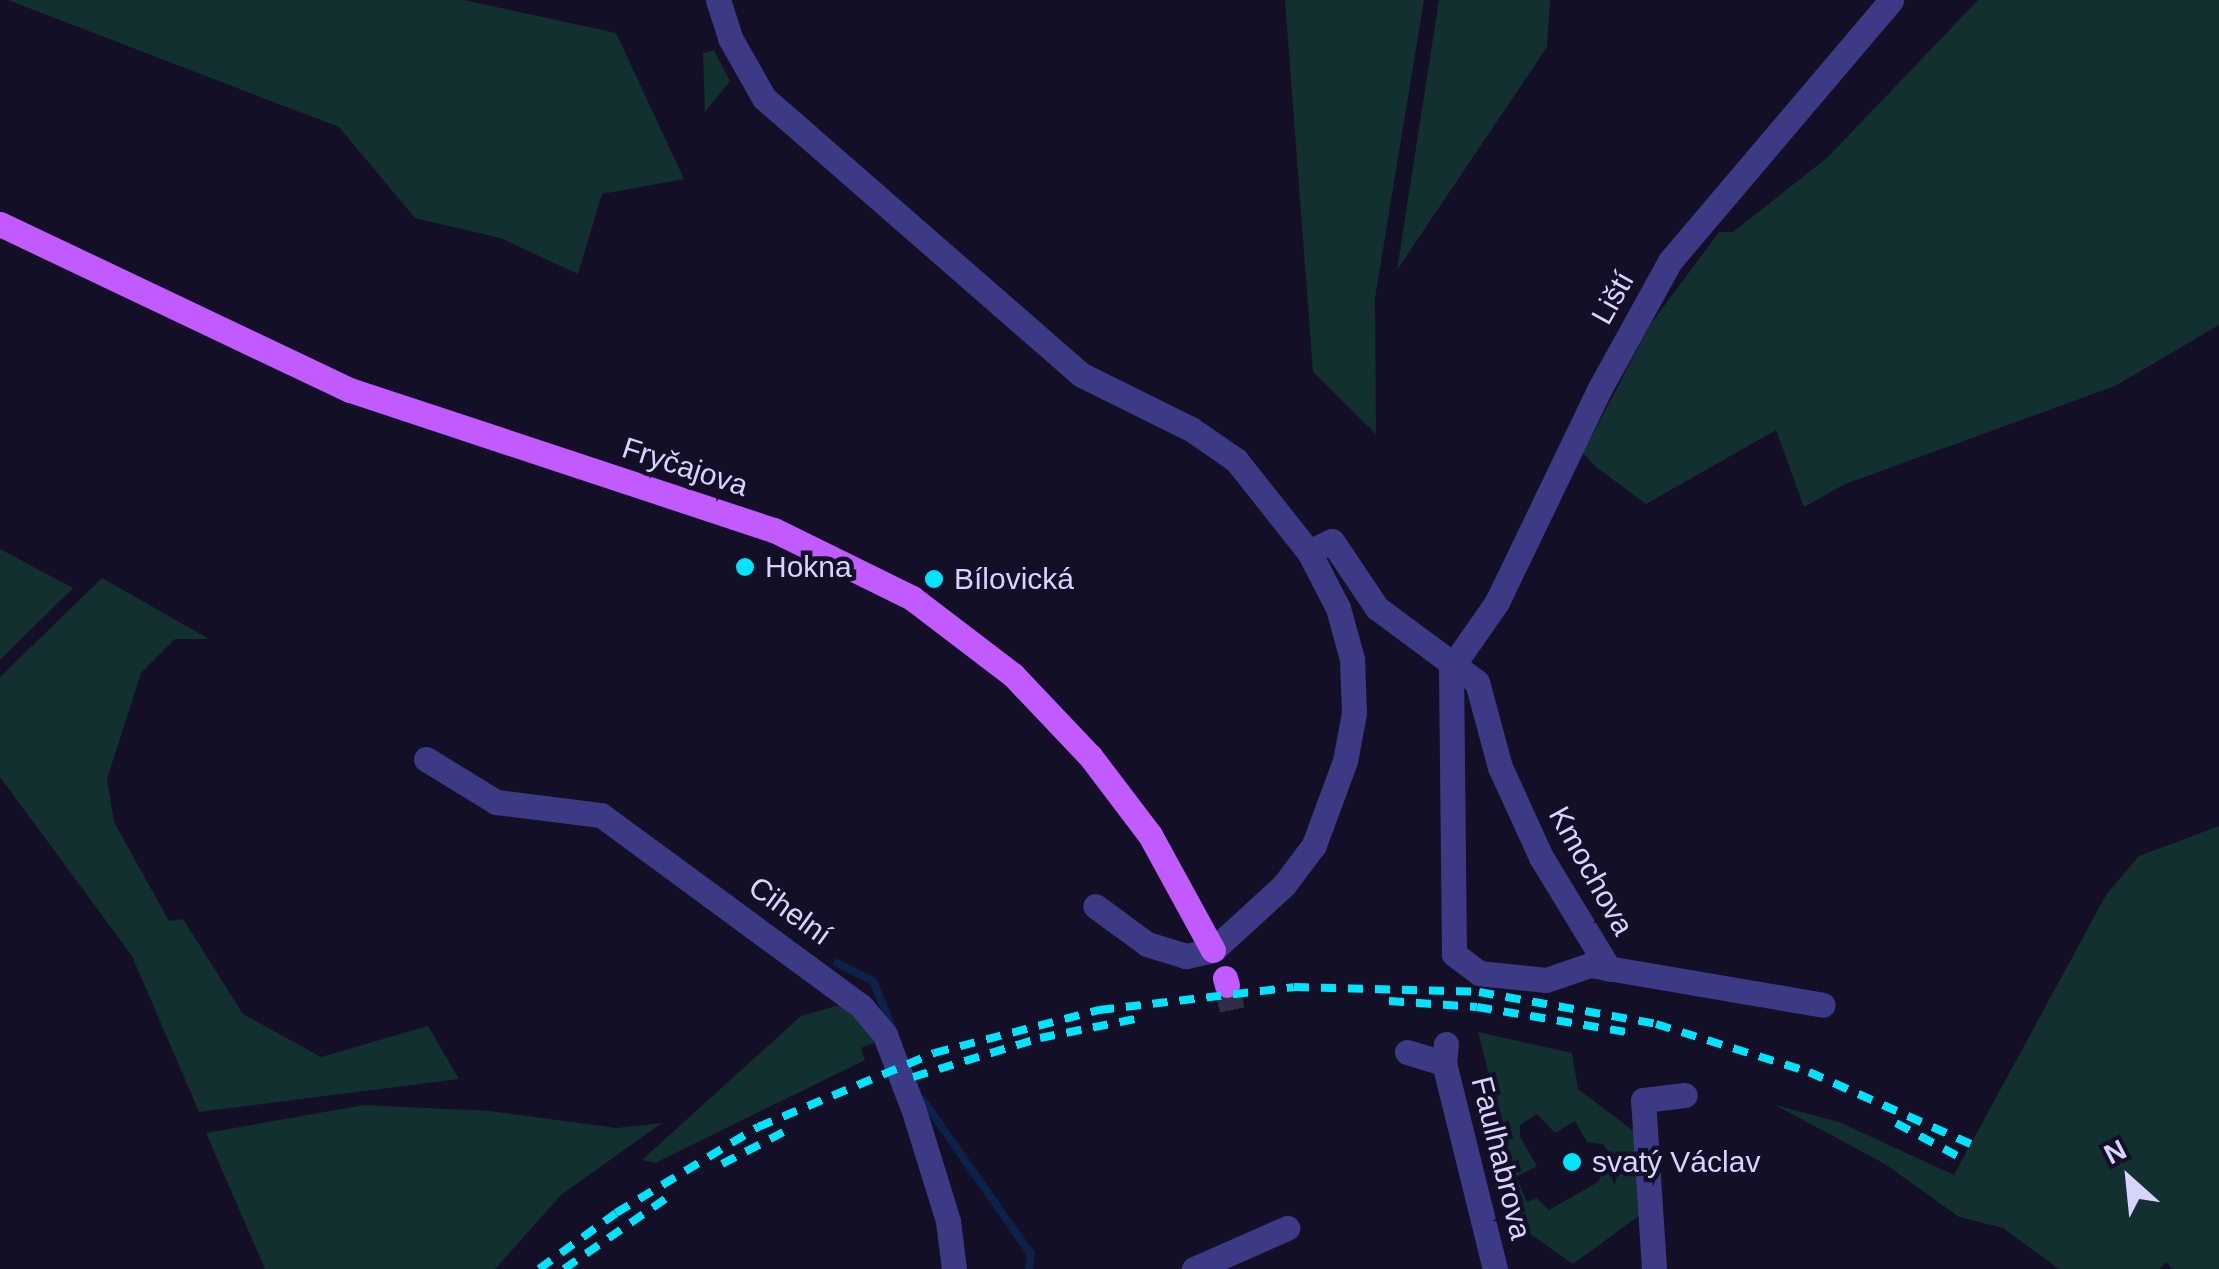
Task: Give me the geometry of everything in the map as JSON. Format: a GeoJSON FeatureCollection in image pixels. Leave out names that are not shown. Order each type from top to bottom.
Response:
{"type":"FeatureCollection","features":[{"type":"Feature","properties":{"kind":"main road","name":"Fryčajova"},"geometry":{"type":"LineString","coordinates":[[0,224],[350,390],[774,530],[912,598],[1013,674],[1090,756],[1150,835],[1213,950]]}},
{"type":"Feature","properties":{"kind":"street"},"geometry":{"type":"LineString","coordinates":[[718,0],[730,38],[764,98],[1082,375],[1191,428],[1236,460],[1309,552],[1338,608],[1352,658],[1354,714],[1345,761],[1314,845],[1284,885],[1213,950],[1186,956],[1147,944],[1095,906]]}},
{"type":"Feature","properties":{"kind":"street","name":"Liští"},"geometry":{"type":"LineString","coordinates":[[1451,668],[1496,602],[1600,388],[1670,261],[1891,0]]}},
{"type":"Feature","properties":{"kind":"street"},"geometry":{"type":"LineString","coordinates":[[1309,552],[1332,540],[1378,608],[1451,668],[1454,954],[1479,973],[1546,980],[1590,965],[1609,968]]}},
{"type":"Feature","properties":{"kind":"street","name":"Kmochova"},"geometry":{"type":"LineString","coordinates":[[1451,668],[1477,682],[1500,767],[1541,858],[1609,968],[1823,1005]]}},
{"type":"Feature","properties":{"kind":"street","name":"Cihelní"},"geometry":{"type":"LineString","coordinates":[[426,759],[496,802],[601,816],[862,1006],[884,1035],[914,1111],[948,1221],[954,1269]]}},
{"type":"Feature","properties":{"kind":"street","name":"Faulhabrova"},"geometry":{"type":"LineString","coordinates":[[1407,1052],[1445,1054],[1494,1269]]}},
{"type":"Feature","properties":{"kind":"street"},"geometry":{"type":"LineString","coordinates":[[1654,1269],[1643,1100],[1685,1095]]}},
{"type":"Feature","properties":{"kind":"street"},"geometry":{"type":"LineString","coordinates":[[1194,1269],[1287,1228]]}},
{"type":"Feature","properties":{"kind":"green space"},"geometry":{"type":"Polygon","coordinates":[[[8,0],[464,0],[616,33],[684,179],[602,194],[578,274],[500,238],[415,218],[339,127],[8,0]]]}},
{"type":"Feature","properties":{"kind":"green space"},"geometry":{"type":"Polygon","coordinates":[[[1285,0],[1424,0],[1375,298],[1376,434],[1313,372],[1285,0]]]}},
{"type":"Feature","properties":{"kind":"green space"},"geometry":{"type":"Polygon","coordinates":[[[1439,0],[1550,0],[1547,47],[1397,270],[1439,0]]]}},
{"type":"Feature","properties":{"kind":"green space"},"geometry":{"type":"Polygon","coordinates":[[[1978,0],[2219,0],[2219,325],[2115,386],[1845,484],[1804,507],[1776,430],[1646,504],[1583,453],[1650,325],[1719,232],[1733,232],[1828,157],[1978,0]]]}},
{"type":"Feature","properties":{"kind":"green space"},"geometry":{"type":"Polygon","coordinates":[[[714,50],[730,81],[705,112],[703,53],[714,50]]]}},
{"type":"Feature","properties":{"kind":"green space"},"geometry":{"type":"Polygon","coordinates":[[[0,549],[73,588],[0,660],[0,549]]]}},
{"type":"Feature","properties":{"kind":"green space"},"geometry":{"type":"Polygon","coordinates":[[[102,578],[209,639],[175,639],[141,673],[107,779],[114,822],[169,921],[183,919],[243,1014],[321,1057],[428,1026],[459,1079],[199,1112],[132,956],[0,777],[0,677],[102,578]]]}},
{"type":"Feature","properties":{"kind":"green space"},"geometry":{"type":"Polygon","coordinates":[[[2219,826],[2219,1269],[2173,1269],[2166,1262],[2160,1269],[2059,1269],[2003,1228],[1959,1217],[1885,1164],[1775,1105],[1839,1122],[1954,1175],[2106,895],[2139,856],[2219,826]]]}},
{"type":"Feature","properties":{"kind":"green space"},"geometry":{"type":"Polygon","coordinates":[[[843,1004],[879,1041],[861,1048],[865,1060],[655,1163],[642,1160],[801,1016],[843,1004]]]}},
{"type":"Feature","properties":{"kind":"green space"},"geometry":{"type":"Polygon","coordinates":[[[1478,1032],[1572,1053],[1578,1089],[1636,1133],[1640,1215],[1573,1264],[1526,1231],[1502,1186],[1498,1110],[1478,1032]],[[1537,1114],[1520,1125],[1520,1137],[1537,1166],[1516,1177],[1527,1202],[1537,1198],[1549,1210],[1598,1182],[1611,1155],[1603,1144],[1587,1142],[1575,1121],[1555,1133],[1537,1114]]]}},
{"type":"Feature","properties":{"kind":"green space"},"geometry":{"type":"Polygon","coordinates":[[[364,1105],[490,1111],[617,1128],[662,1123],[561,1195],[495,1269],[265,1269],[206,1133],[364,1105]]]}},
{"type":"Feature","properties":{"kind":"waterway"},"geometry":{"type":"LineString","coordinates":[[837,963],[873,981],[892,1027]]}},
{"type":"Feature","properties":{"kind":"waterway"},"geometry":{"type":"LineString","coordinates":[[923,1100],[1031,1254],[1029,1269]]}},
{"type":"Feature","properties":{"kind":"tunnel"},"geometry":{"type":"LineString","coordinates":[[1227,985],[1233,1013]]}},
{"type":"Feature","properties":{"kind":"railway"},"geometry":{"type":"LineString","coordinates":[[539,1269],[616,1213],[758,1127],[934,1053],[1099,1010],[1294,987],[1479,992],[1656,1024],[1809,1072],[1971,1144]]}},
{"type":"Feature","properties":{"kind":"railway"},"geometry":{"type":"LineString","coordinates":[[1389,1001],[1477,1007],[1627,1032]]}},
{"type":"Feature","properties":{"kind":"railway"},"geometry":{"type":"LineString","coordinates":[[913,1077],[1040,1038],[1135,1019]]}},
{"type":"Feature","properties":{"kind":"railway"},"geometry":{"type":"LineString","coordinates":[[1896,1123],[1963,1159]]}},
{"type":"Feature","properties":{"kind":"railway"},"geometry":{"type":"LineString","coordinates":[[722,1164],[793,1127]]}},
{"type":"Feature","properties":{"kind":"railway"},"geometry":{"type":"LineString","coordinates":[[564,1269],[671,1195]]}},
{"type":"Feature","properties":{"kind":"place","name":"Hokna"},"geometry":{"type":"Point","coordinates":[745,567]}},
{"type":"Feature","properties":{"kind":"place","name":"Bílovická"},"geometry":{"type":"Point","coordinates":[934,579]}},
{"type":"Feature","properties":{"kind":"place","name":"svatý Václav"},"geometry":{"type":"Point","coordinates":[1572,1162]}}]}
